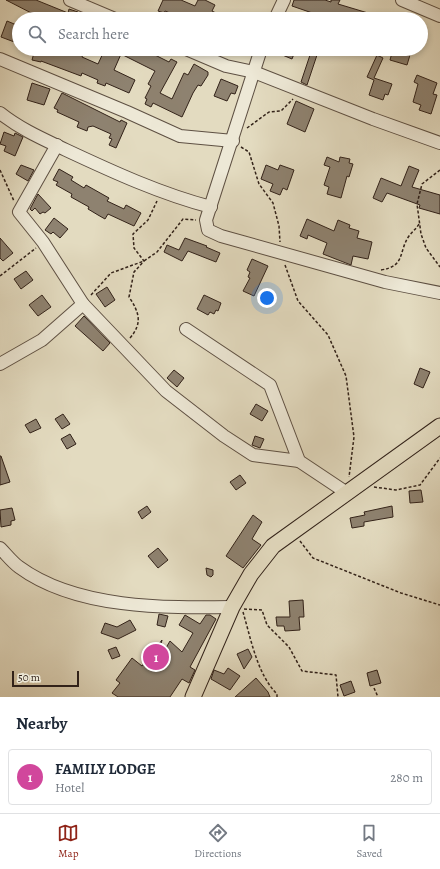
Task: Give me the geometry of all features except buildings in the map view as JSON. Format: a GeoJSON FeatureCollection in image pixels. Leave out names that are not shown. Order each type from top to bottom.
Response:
{"type":"FeatureCollection","features":[{"type":"Feature","properties":{"kind":"main road"},"geometry":{"type":"LineString","coordinates":[[193,697],[232,607],[260,561],[273,546],[440,426]]}},
{"type":"Feature","properties":{"kind":"street"},"geometry":{"type":"LineString","coordinates":[[70,0],[98,12]]}},
{"type":"Feature","properties":{"kind":"street"},"geometry":{"type":"LineString","coordinates":[[278,12],[284,0]]}},
{"type":"Feature","properties":{"kind":"street"},"geometry":{"type":"LineString","coordinates":[[402,0],[440,16]]}},
{"type":"Feature","properties":{"kind":"street"},"geometry":{"type":"LineString","coordinates":[[202,56],[226,66],[254,72],[373,119],[440,143]]}},
{"type":"Feature","properties":{"kind":"street"},"geometry":{"type":"LineString","coordinates":[[259,56],[233,141],[206,220],[208,230],[221,236],[370,278],[440,293]]}},
{"type":"Feature","properties":{"kind":"street"},"geometry":{"type":"LineString","coordinates":[[0,59],[127,112],[180,136],[233,141]]}},
{"type":"Feature","properties":{"kind":"street"},"geometry":{"type":"LineString","coordinates":[[0,113],[17,126],[151,187],[211,207]]}},
{"type":"Feature","properties":{"kind":"street"},"geometry":{"type":"LineString","coordinates":[[57,145],[19,212],[43,242],[83,304],[124,345],[166,391],[236,444],[253,455],[299,462],[352,489]]}},
{"type":"Feature","properties":{"kind":"street"},"geometry":{"type":"LineString","coordinates":[[0,364],[42,340],[83,304]]}},
{"type":"Feature","properties":{"kind":"street"},"geometry":{"type":"LineString","coordinates":[[186,329],[270,385],[299,462]]}},
{"type":"Feature","properties":{"kind":"street"},"geometry":{"type":"LineString","coordinates":[[0,548],[18,566],[35,578],[56,587],[94,598],[127,604],[172,608],[232,607]]}},
{"type":"Feature","properties":{"kind":"path"},"geometry":{"type":"LineString","coordinates":[[296,89],[292,102],[281,111],[269,112],[254,121],[233,141],[249,152],[259,184],[273,203],[279,226],[281,253],[298,301],[328,335],[346,376],[354,436],[352,489],[396,490],[420,485],[440,458]]}},
{"type":"Feature","properties":{"kind":"path"},"geometry":{"type":"LineString","coordinates":[[0,170],[19,212]]}},
{"type":"Feature","properties":{"kind":"path"},"geometry":{"type":"LineString","coordinates":[[440,170],[422,184],[417,204],[426,248],[440,267]]}},
{"type":"Feature","properties":{"kind":"path"},"geometry":{"type":"LineString","coordinates":[[144,261],[134,248],[134,234],[148,220],[158,202],[151,187]]}},
{"type":"Feature","properties":{"kind":"path"},"geometry":{"type":"LineString","coordinates":[[124,345],[137,330],[139,312],[128,297],[134,272],[144,261],[157,252],[183,219],[206,220]]}},
{"type":"Feature","properties":{"kind":"path"},"geometry":{"type":"LineString","coordinates":[[370,278],[377,270],[392,268],[399,261],[409,236],[416,230],[420,223]]}},
{"type":"Feature","properties":{"kind":"path"},"geometry":{"type":"LineString","coordinates":[[0,276],[43,242]]}},
{"type":"Feature","properties":{"kind":"path"},"geometry":{"type":"LineString","coordinates":[[83,304],[111,273],[144,261]]}},
{"type":"Feature","properties":{"kind":"path"},"geometry":{"type":"LineString","coordinates":[[293,532],[313,558],[401,593],[440,605]]}},
{"type":"Feature","properties":{"kind":"path"},"geometry":{"type":"LineString","coordinates":[[277,697],[277,694],[268,685],[256,654],[242,608],[262,610],[267,625],[289,647],[302,671],[336,675],[338,697]]}},
{"type":"Feature","properties":{"kind":"path"},"geometry":{"type":"LineString","coordinates":[[374,688],[378,697]]}},
{"type":"Feature","properties":{"kind":"place","name":"FAMILY LODGE"},"geometry":{"type":"Point","coordinates":[156,657]}}]}
